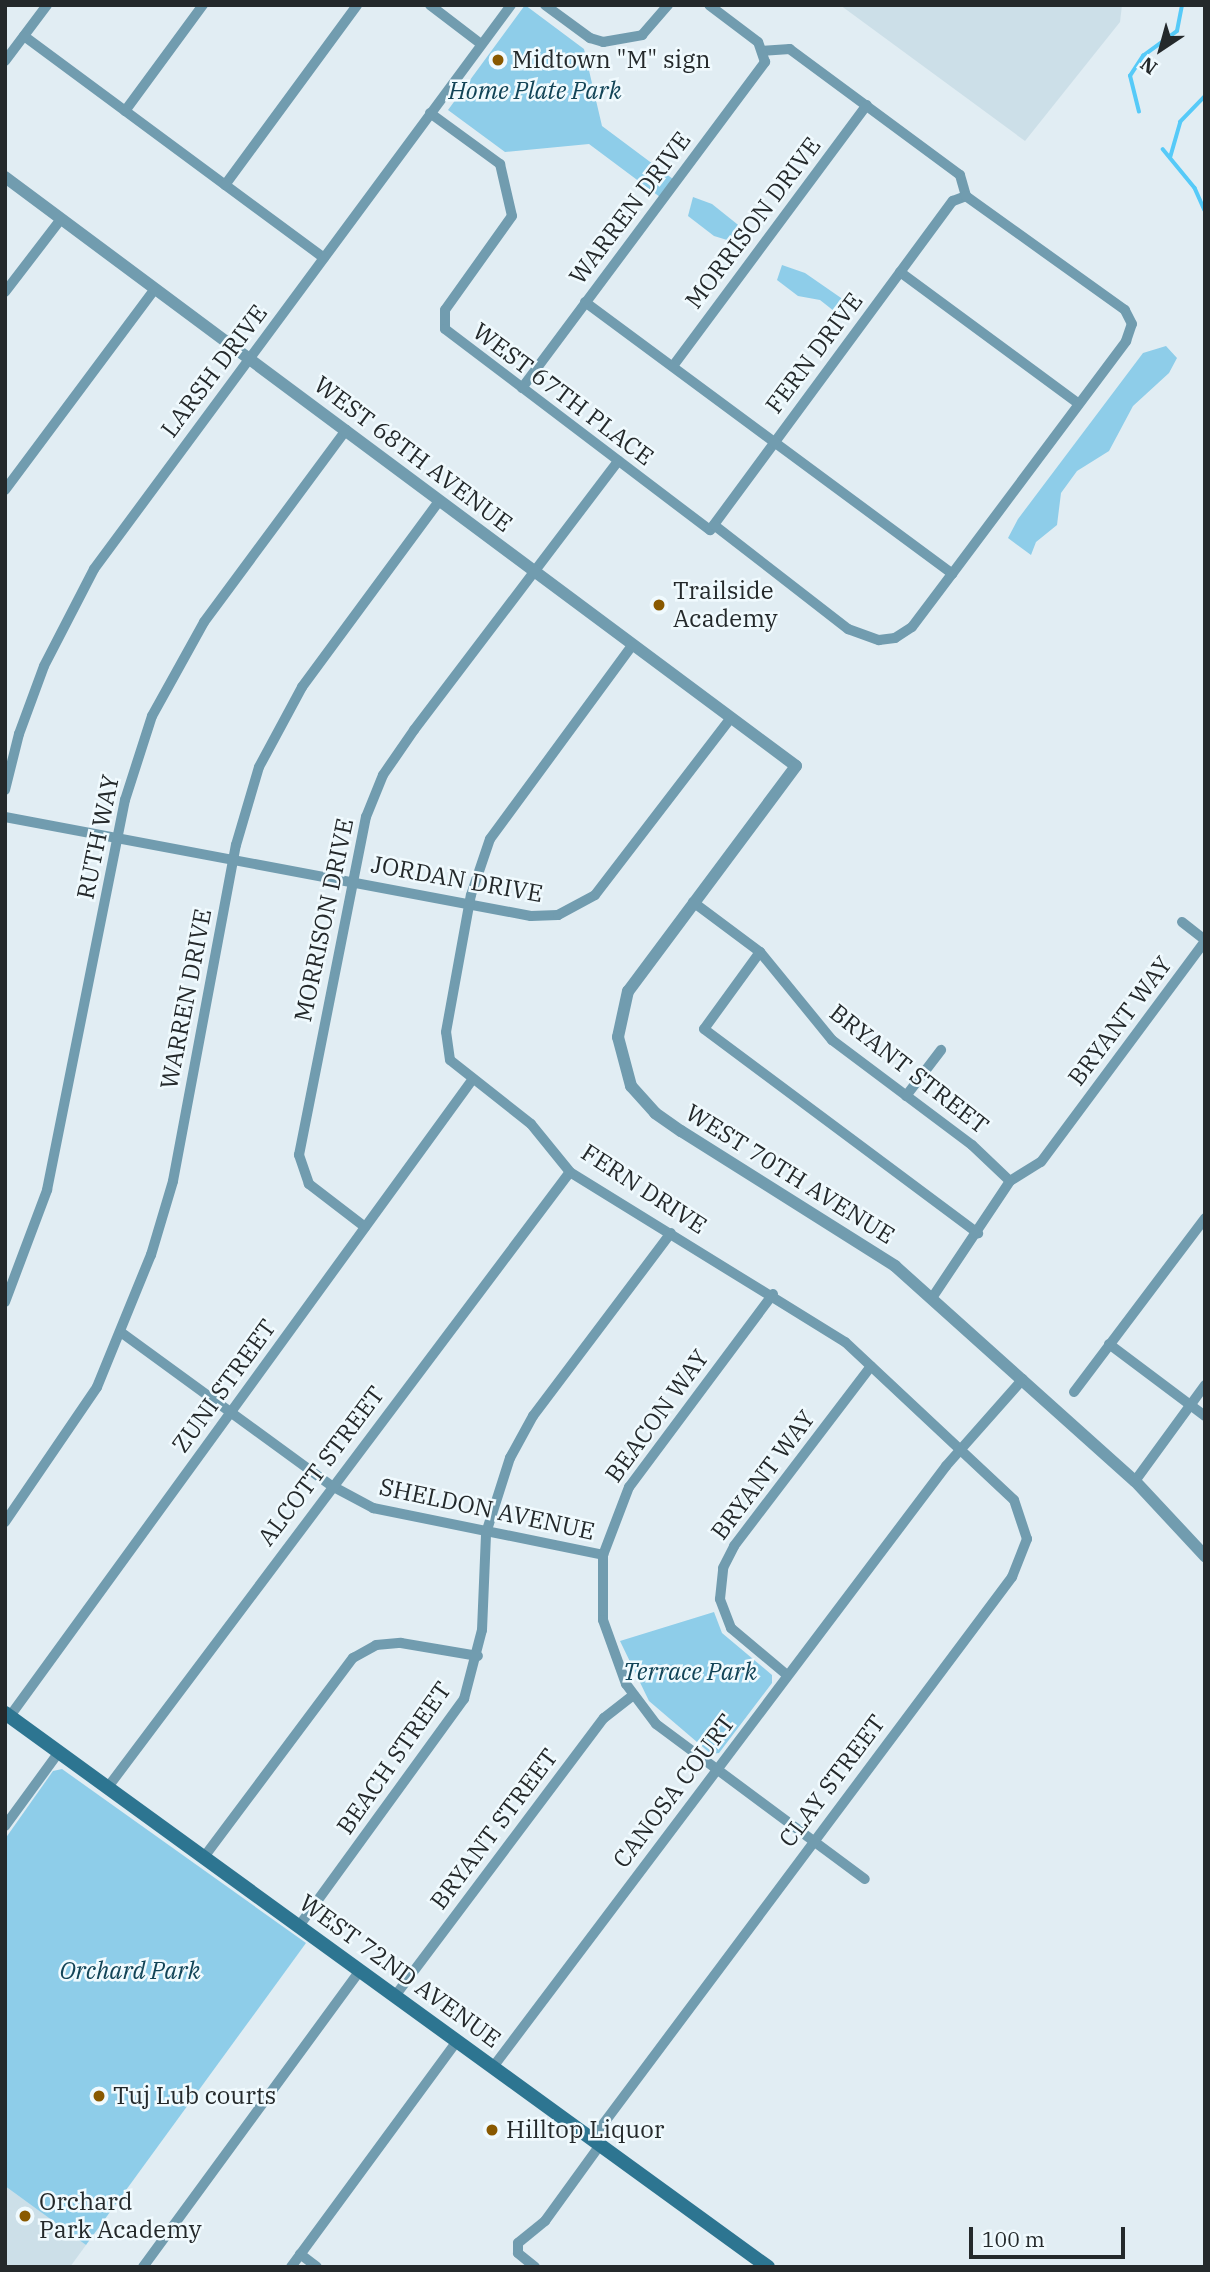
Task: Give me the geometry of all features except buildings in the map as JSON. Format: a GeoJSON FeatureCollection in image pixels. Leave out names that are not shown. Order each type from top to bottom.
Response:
{"type":"FeatureCollection","features":[{"type":"Feature","properties":{"kind":"main road","name":"WEST 72ND AVENUE"},"geometry":{"type":"LineString","coordinates":[[8,1715],[768,2267]]}},
{"type":"Feature","properties":{"kind":"street"},"geometry":{"type":"LineString","coordinates":[[5,61],[47,5]]}},
{"type":"Feature","properties":{"kind":"street"},"geometry":{"type":"LineString","coordinates":[[125,111],[203,5]]}},
{"type":"Feature","properties":{"kind":"street"},"geometry":{"type":"LineString","coordinates":[[225,185],[358,5]]}},
{"type":"Feature","properties":{"kind":"street"},"geometry":{"type":"LineString","coordinates":[[430,5],[481,44]]}},
{"type":"Feature","properties":{"kind":"street","name":"LARSH DRIVE"},"geometry":{"type":"LineString","coordinates":[[5,790],[30,702],[75,601],[114,541],[510,5]]}},
{"type":"Feature","properties":{"kind":"street"},"geometry":{"type":"LineString","coordinates":[[545,5],[590,38],[603,42],[642,36],[668,5]]}},
{"type":"Feature","properties":{"kind":"street"},"geometry":{"type":"LineString","coordinates":[[709,5],[758,42],[764,51],[790,49],[867,105],[960,175],[966,195]]}},
{"type":"Feature","properties":{"kind":"street"},"geometry":{"type":"LineString","coordinates":[[24,36],[324,258]]}},
{"type":"Feature","properties":{"kind":"street","name":"WARREN DRIVE"},"geometry":{"type":"LineString","coordinates":[[522,388],[765,62],[764,51]]}},
{"type":"Feature","properties":{"kind":"street","name":"MORRISON DRIVE"},"geometry":{"type":"LineString","coordinates":[[673,366],[867,105]]}},
{"type":"Feature","properties":{"kind":"street","name":"WEST 67TH PLACE"},"geometry":{"type":"LineString","coordinates":[[430,113],[500,164],[512,216],[445,310],[445,329],[618,461],[712,527],[848,629],[879,640],[895,638],[912,627],[1126,341],[1132,324],[1125,310],[966,195]]}},
{"type":"Feature","properties":{"kind":"street","name":"WEST 68TH AVENUE"},"geometry":{"type":"LineString","coordinates":[[5,177],[796,766]]}},
{"type":"Feature","properties":{"kind":"street","name":"FERN DRIVE"},"geometry":{"type":"LineString","coordinates":[[712,527],[953,201],[966,195]]}},
{"type":"Feature","properties":{"kind":"street"},"geometry":{"type":"LineString","coordinates":[[5,292],[61,219]]}},
{"type":"Feature","properties":{"kind":"street"},"geometry":{"type":"LineString","coordinates":[[900,272],[1079,404]]}},
{"type":"Feature","properties":{"kind":"street"},"geometry":{"type":"LineString","coordinates":[[5,490],[155,289]]}},
{"type":"Feature","properties":{"kind":"street"},"geometry":{"type":"LineString","coordinates":[[585,302],[952,574]]}},
{"type":"Feature","properties":{"kind":"street","name":"RUTH WAY"},"geometry":{"type":"LineString","coordinates":[[5,1302],[47,1190],[117,837],[142,743],[176,667],[204,622],[346,430]]}},
{"type":"Feature","properties":{"kind":"street","name":"MORRISON DRIVE"},"geometry":{"type":"LineString","coordinates":[[365,1227],[309,1184],[299,1155],[366,817],[387,769],[618,461]]}},
{"type":"Feature","properties":{"kind":"street","name":"WARREN DRIVE"},"geometry":{"type":"LineString","coordinates":[[5,1522],[78,1420],[122,1333],[173,1181],[233,860],[252,786],[285,713],[440,500]]}},
{"type":"Feature","properties":{"kind":"street","name":"FERN DRIVE"},"geometry":{"type":"LineString","coordinates":[[632,646],[498,825],[481,861],[469,904],[446,1044],[450,1060],[531,1124],[570,1172],[829,1329],[960,1450]]}},
{"type":"Feature","properties":{"kind":"street","name":"JORDAN DRIVE"},"geometry":{"type":"LineString","coordinates":[[5,817],[545,916],[580,907],[601,888],[730,719]]}},
{"type":"Feature","properties":{"kind":"street","name":"WEST 70TH AVENUE"},"geometry":{"type":"LineString","coordinates":[[796,766],[693,902],[624,1001],[620,1055],[631,1086],[655,1114],[851,1235],[932,1298],[1135,1481],[1205,1556]]}},
{"type":"Feature","properties":{"kind":"street","name":"BRYANT STREET"},"geometry":{"type":"LineString","coordinates":[[693,902],[760,952],[824,1031],[972,1145],[1010,1181]]}},
{"type":"Feature","properties":{"kind":"street"},"geometry":{"type":"LineString","coordinates":[[1182,922],[1205,941]]}},
{"type":"Feature","properties":{"kind":"street","name":"BRYANT WAY"},"geometry":{"type":"LineString","coordinates":[[1010,1181],[1041,1162],[1205,941]]}},
{"type":"Feature","properties":{"kind":"street"},"geometry":{"type":"LineString","coordinates":[[760,952],[704,1028],[978,1233]]}},
{"type":"Feature","properties":{"kind":"street"},"geometry":{"type":"LineString","coordinates":[[906,1096],[941,1050]]}},
{"type":"Feature","properties":{"kind":"street","name":"ZUNI STREET"},"geometry":{"type":"LineString","coordinates":[[8,1715],[472,1080]]}},
{"type":"Feature","properties":{"kind":"street","name":"ALCOTT STREET"},"geometry":{"type":"LineString","coordinates":[[108,1787],[570,1172]]}},
{"type":"Feature","properties":{"kind":"street"},"geometry":{"type":"LineString","coordinates":[[932,1298],[978,1233],[1010,1181]]}},
{"type":"Feature","properties":{"kind":"street"},"geometry":{"type":"LineString","coordinates":[[1074,1392],[1205,1218]]}},
{"type":"Feature","properties":{"kind":"street","name":"BEACH STREET"},"geometry":{"type":"LineString","coordinates":[[299,1926],[443,1733],[464,1699],[478,1656],[486,1533],[510,1458],[533,1416],[671,1233]]}},
{"type":"Feature","properties":{"kind":"street","name":"BEACON WAY"},"geometry":{"type":"LineString","coordinates":[[773,1294],[629,1487],[603,1555],[600,1596],[603,1620],[618,1666],[633,1695],[656,1724],[866,1879]]}},
{"type":"Feature","properties":{"kind":"street","name":"SHELDON AVENUE"},"geometry":{"type":"LineString","coordinates":[[122,1333],[332,1486],[383,1512],[603,1555]]}},
{"type":"Feature","properties":{"kind":"street"},"geometry":{"type":"LineString","coordinates":[[1110,1344],[1205,1416]]}},
{"type":"Feature","properties":{"kind":"street","name":"BRYANT WAY"},"geometry":{"type":"LineString","coordinates":[[787,1675],[731,1628],[720,1599],[723,1569],[734,1546],[871,1366]]}},
{"type":"Feature","properties":{"kind":"street","name":"CANOSA COURT"},"geometry":{"type":"LineString","coordinates":[[493,2067],[787,1675],[960,1450],[1023,1380]]}},
{"type":"Feature","properties":{"kind":"street"},"geometry":{"type":"LineString","coordinates":[[1135,1481],[1205,1385]]}},
{"type":"Feature","properties":{"kind":"street","name":"CLAY STREET"},"geometry":{"type":"LineString","coordinates":[[535,2267],[518,2253],[518,2243],[545,2221],[596,2142],[813,1841],[1022,1560],[1027,1535],[1021,1510],[960,1450]]}},
{"type":"Feature","properties":{"kind":"street"},"geometry":{"type":"LineString","coordinates":[[204,1857],[353,1658],[376,1646],[401,1643],[478,1656]]}},
{"type":"Feature","properties":{"kind":"street","name":"BRYANT STREET"},"geometry":{"type":"LineString","coordinates":[[395,1996],[604,1718],[633,1695]]}},
{"type":"Feature","properties":{"kind":"street"},"geometry":{"type":"LineString","coordinates":[[5,1826],[59,1752]]}},
{"type":"Feature","properties":{"kind":"street"},"geometry":{"type":"LineString","coordinates":[[143,2267],[360,1970]]}},
{"type":"Feature","properties":{"kind":"street"},"geometry":{"type":"LineString","coordinates":[[291,2267],[457,2041]]}},
{"type":"Feature","properties":{"kind":"street"},"geometry":{"type":"LineString","coordinates":[[300,2254],[317,2267]]}},
{"type":"Feature","properties":{"kind":"shaded area"},"geometry":{"type":"Polygon","coordinates":[[[840,5],[1122,5],[1120,22],[1025,141],[840,5]]]}},
{"type":"Feature","properties":{"kind":"shaded area","name":"Orchard Park Academy"},"geometry":{"type":"Polygon","coordinates":[[[5,2186],[86,2245],[70,2267],[5,2267],[5,2186]]]}},
{"type":"Feature","properties":{"kind":"green space","name":"Home Plate Park"},"geometry":{"type":"Polygon","coordinates":[[[525,5],[584,49],[602,126],[677,182],[664,200],[589,144],[505,152],[448,110],[525,5]]]}},
{"type":"Feature","properties":{"kind":"green space"},"geometry":{"type":"Polygon","coordinates":[[[693,197],[712,204],[742,228],[737,243],[714,236],[688,216],[693,197]]]}},
{"type":"Feature","properties":{"kind":"green space"},"geometry":{"type":"Polygon","coordinates":[[[782,265],[805,273],[844,300],[839,315],[820,300],[798,296],[777,280],[782,265]]]}},
{"type":"Feature","properties":{"kind":"green space"},"geometry":{"type":"Polygon","coordinates":[[[1166,346],[1177,358],[1169,373],[1133,406],[1109,451],[1077,471],[1061,493],[1057,525],[1036,542],[1031,555],[1008,538],[1018,519],[1143,353],[1166,346]]]}},
{"type":"Feature","properties":{"kind":"green space","name":"Terrace Park"},"geometry":{"type":"Polygon","coordinates":[[[714,1612],[722,1633],[772,1675],[772,1683],[719,1753],[711,1754],[649,1701],[620,1641],[714,1612]]]}},
{"type":"Feature","properties":{"kind":"green space","name":"Orchard Park"},"geometry":{"type":"Polygon","coordinates":[[[62,1769],[306,1943],[86,2245],[5,2186],[5,1839],[53,1771],[62,1769]]]}},
{"type":"Feature","properties":{"kind":"waterway"},"geometry":{"type":"LineString","coordinates":[[1139,112],[1130,76],[1143,56],[1177,31],[1182,5]]}},
{"type":"Feature","properties":{"kind":"waterway"},"geometry":{"type":"LineString","coordinates":[[1170,158],[1180,122],[1205,96]]}},
{"type":"Feature","properties":{"kind":"waterway"},"geometry":{"type":"LineString","coordinates":[[1163,149],[1195,188],[1205,210]]}},
{"type":"Feature","properties":{"kind":"place","name":"Midtown \"M\" sign"},"geometry":{"type":"Point","coordinates":[498,60]}},
{"type":"Feature","properties":{"kind":"place","name":"Trailside Academy"},"geometry":{"type":"Point","coordinates":[659,605]}},
{"type":"Feature","properties":{"kind":"place","name":"Tuj Lub courts"},"geometry":{"type":"Point","coordinates":[99,2096]}},
{"type":"Feature","properties":{"kind":"place","name":"Hilltop Liquor"},"geometry":{"type":"Point","coordinates":[492,2130]}},
{"type":"Feature","properties":{"kind":"place","name":"Orchard Park Academy"},"geometry":{"type":"Point","coordinates":[25,2216]}}]}
